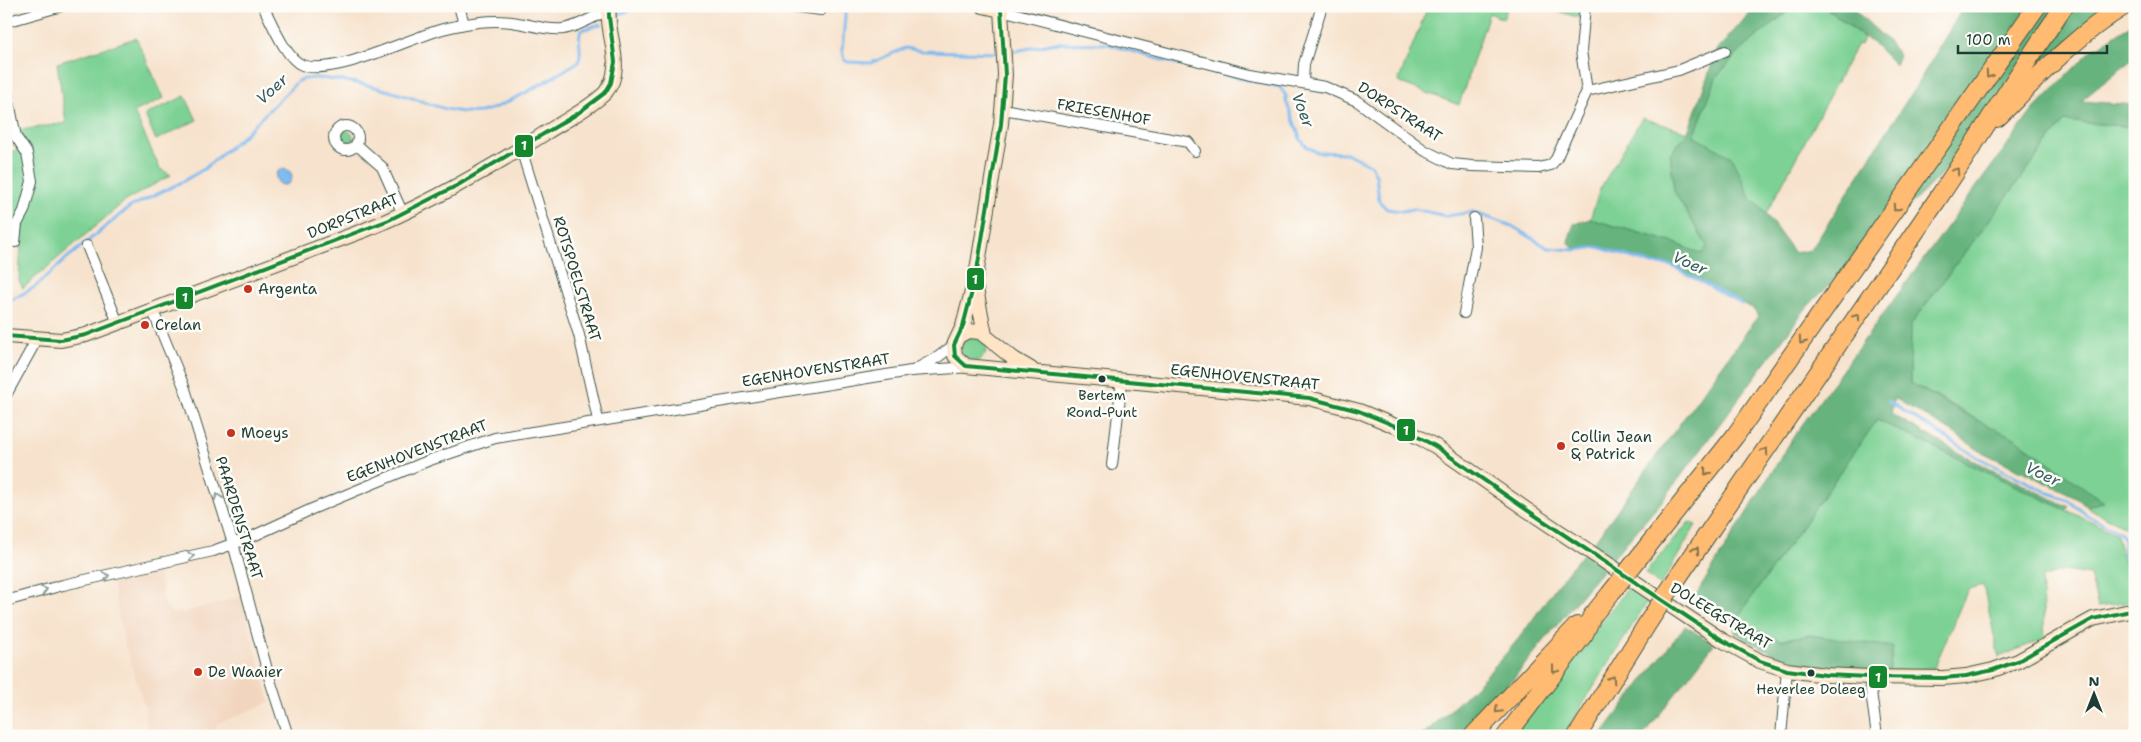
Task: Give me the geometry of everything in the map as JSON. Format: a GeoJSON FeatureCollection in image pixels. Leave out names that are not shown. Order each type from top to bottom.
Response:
{"type":"FeatureCollection","features":[{"type":"Feature","properties":{"kind":"highway"},"geometry":{"type":"LineString","coordinates":[[1506,736],[1584,634],[1592,616],[1735,436],[2037,6]]}},
{"type":"Feature","properties":{"kind":"highway"},"geometry":{"type":"LineString","coordinates":[[1577,736],[1676,580],[1979,136],[2013,80],[2064,6]]}},
{"type":"Feature","properties":{"kind":"highway"},"geometry":{"type":"LineString","coordinates":[[1979,136],[2053,61],[2076,41],[2124,6]]}},
{"type":"Feature","properties":{"kind":"highway"},"geometry":{"type":"LineString","coordinates":[[1473,736],[1520,688],[1573,629],[1592,616]]}},
{"type":"Feature","properties":{"kind":"street"},"geometry":{"type":"LineString","coordinates":[[6,22],[62,6]]}},
{"type":"Feature","properties":{"kind":"street"},"geometry":{"type":"LineString","coordinates":[[263,6],[292,59],[301,65],[310,67],[349,62],[436,31],[479,21],[499,21],[563,29],[608,8]]}},
{"type":"Feature","properties":{"kind":"street"},"geometry":{"type":"LineString","coordinates":[[459,6],[464,24]]}},
{"type":"Feature","properties":{"kind":"street"},"geometry":{"type":"LineString","coordinates":[[790,6],[822,10],[822,6]]}},
{"type":"Feature","properties":{"kind":"street","name":"DORPSTRAAT"},"geometry":{"type":"LineString","coordinates":[[983,6],[1001,8],[1250,74],[1325,86],[1357,101],[1424,150],[1452,164],[1539,168],[1551,165],[1556,159],[1587,91]]}},
{"type":"Feature","properties":{"kind":"street"},"geometry":{"type":"LineString","coordinates":[[1303,83],[1304,64],[1322,6]]}},
{"type":"Feature","properties":{"kind":"street"},"geometry":{"type":"LineString","coordinates":[[1585,6],[1581,52],[1587,91],[1680,70],[1725,51]]}},
{"type":"Feature","properties":{"kind":"street","name":"DORPSTRAAT"},"geometry":{"type":"LineString","coordinates":[[6,336],[61,340],[74,338],[153,311],[403,214],[452,188],[521,148],[604,94],[612,84],[615,75],[608,8]]}},
{"type":"Feature","properties":{"kind":"street"},"geometry":{"type":"LineString","coordinates":[[976,276],[977,302],[990,346],[989,357],[986,361],[974,367],[961,364],[957,360],[956,341],[964,322],[976,276],[1003,109],[1005,75],[1001,8]]}},
{"type":"Feature","properties":{"kind":"street"},"geometry":{"type":"LineString","coordinates":[[6,87],[16,138],[27,154],[32,181],[24,211],[17,224],[15,242]]}},
{"type":"Feature","properties":{"kind":"street","name":"FRIESENHOF"},"geometry":{"type":"LineString","coordinates":[[1003,109],[1188,142],[1196,151]]}},
{"type":"Feature","properties":{"kind":"street"},"geometry":{"type":"LineString","coordinates":[[356,144],[382,167],[403,214]]}},
{"type":"Feature","properties":{"kind":"street","name":"ROTSPOELSTRAAT"},"geometry":{"type":"LineString","coordinates":[[521,148],[579,335],[598,420]]}},
{"type":"Feature","properties":{"kind":"street"},"geometry":{"type":"LineString","coordinates":[[1464,313],[1476,247],[1474,218]]}},
{"type":"Feature","properties":{"kind":"street"},"geometry":{"type":"LineString","coordinates":[[87,246],[118,323]]}},
{"type":"Feature","properties":{"kind":"street","name":"PAARDENSTRAAT"},"geometry":{"type":"LineString","coordinates":[[153,311],[185,389],[233,543],[269,677],[288,736]]}},
{"type":"Feature","properties":{"kind":"street","name":"EGENHOVENSTRAAT"},"geometry":{"type":"LineString","coordinates":[[911,371],[938,357],[963,333],[974,330],[1017,361],[1039,372]]}},
{"type":"Feature","properties":{"kind":"street"},"geometry":{"type":"LineString","coordinates":[[6,395],[32,348],[35,338]]}},
{"type":"Feature","properties":{"kind":"street","name":"EGENHOVENSTRAAT"},"geometry":{"type":"LineString","coordinates":[[6,601],[63,585],[213,551],[430,460],[486,441],[598,420],[911,371],[974,367],[1309,398],[1359,411],[1405,430],[1435,446],[1563,533]]}},
{"type":"Feature","properties":{"kind":"street"},"geometry":{"type":"LineString","coordinates":[[1112,465],[1122,380]]}},
{"type":"Feature","properties":{"kind":"street","name":"DOLEEGSTRAAT"},"geometry":{"type":"LineString","coordinates":[[1563,533],[1722,640],[1760,661],[1786,670],[1826,675],[1868,677],[1943,678],[1979,674],[2018,661],[2093,619],[2107,614],[2135,610]]}},
{"type":"Feature","properties":{"kind":"street"},"geometry":{"type":"LineString","coordinates":[[1781,736],[1786,670]]}},
{"type":"Feature","properties":{"kind":"street"},"geometry":{"type":"LineString","coordinates":[[1868,677],[1877,736]]}},
{"type":"Feature","properties":{"kind":"shaded area","name":"De Waaier"},"geometry":{"type":"Polygon","coordinates":[[[158,571],[164,602],[171,613],[182,613],[241,597],[270,702],[216,724],[219,736],[148,736],[145,708],[124,641],[112,583],[158,571]]]}},
{"type":"Feature","properties":{"kind":"green space"},"geometry":{"type":"Polygon","coordinates":[[[1428,6],[1508,6],[1503,19],[1489,13],[1459,105],[1398,82],[1428,6]]]}},
{"type":"Feature","properties":{"kind":"green space"},"geometry":{"type":"Polygon","coordinates":[[[1542,6],[1584,6],[1580,18],[1542,6]]]}},
{"type":"Feature","properties":{"kind":"green space"},"geometry":{"type":"Polygon","coordinates":[[[1756,6],[1795,6],[1743,49],[1716,78],[1694,136],[1733,158],[1749,196],[1766,214],[1794,253],[1811,250],[1916,86],[1964,6],[2124,6],[2076,41],[1807,307],[1663,500],[1584,592],[1491,706],[1459,736],[1421,736],[1472,689],[1519,638],[1562,578],[1592,545],[1758,316],[1753,309],[1670,265],[1653,264],[1598,247],[1575,250],[1568,241],[1574,224],[1590,219],[1675,243],[1702,254],[1707,246],[1674,191],[1670,154],[1688,132],[1717,50],[1756,6]]]}},
{"type":"Feature","properties":{"kind":"green space"},"geometry":{"type":"Polygon","coordinates":[[[1795,6],[1824,6],[1864,38],[1861,45],[1857,44],[1766,214],[1749,196],[1733,158],[1694,136],[1716,78],[1743,49],[1795,6]]]}},
{"type":"Feature","properties":{"kind":"green space"},"geometry":{"type":"Polygon","coordinates":[[[1824,6],[1850,6],[1886,39],[1899,55],[1895,65],[1875,45],[1824,6]]]}},
{"type":"Feature","properties":{"kind":"green space"},"geometry":{"type":"Polygon","coordinates":[[[2135,22],[2135,57],[2081,101],[2135,105],[2135,127],[2064,121],[1911,324],[1910,383],[1981,422],[2015,438],[2104,502],[2085,506],[2078,498],[1980,451],[1951,431],[1894,398],[1891,414],[1974,461],[2069,507],[2066,510],[1877,420],[1735,621],[1696,595],[1796,433],[2033,110],[2090,52],[2135,22]]]}},
{"type":"Feature","properties":{"kind":"green space"},"geometry":{"type":"Polygon","coordinates":[[[136,38],[164,98],[134,112],[160,169],[171,175],[125,201],[23,288],[19,281],[22,222],[6,221],[6,152],[25,149],[14,131],[66,123],[57,63],[136,38]]]}},
{"type":"Feature","properties":{"kind":"green space"},"geometry":{"type":"Polygon","coordinates":[[[185,96],[197,120],[156,140],[145,115],[185,96]]]}},
{"type":"Feature","properties":{"kind":"green space"},"geometry":{"type":"Polygon","coordinates":[[[1642,118],[1688,132],[1670,154],[1674,191],[1707,246],[1702,254],[1675,243],[1590,219],[1600,189],[1642,118]]]}},
{"type":"Feature","properties":{"kind":"green space"},"geometry":{"type":"Polygon","coordinates":[[[2064,121],[2135,127],[2135,567],[2130,555],[2128,529],[2085,506],[2103,502],[1960,409],[1910,383],[1911,324],[2064,121]]]}},
{"type":"Feature","properties":{"kind":"green space"},"geometry":{"type":"Polygon","coordinates":[[[343,131],[349,131],[353,138],[349,145],[343,145],[339,141],[339,135],[343,131]]]}},
{"type":"Feature","properties":{"kind":"green space"},"geometry":{"type":"Polygon","coordinates":[[[974,335],[987,346],[985,355],[978,361],[970,360],[962,354],[961,350],[962,342],[974,335]]]}},
{"type":"Feature","properties":{"kind":"green space"},"geometry":{"type":"Polygon","coordinates":[[[1877,420],[2117,534],[2123,561],[2135,578],[2135,601],[2098,607],[2090,575],[2063,571],[2041,578],[2045,638],[1999,657],[1983,585],[1968,589],[1934,668],[1889,672],[1893,648],[1794,637],[1780,640],[1735,621],[1877,420]]]}},
{"type":"Feature","properties":{"kind":"green space"},"geometry":{"type":"Polygon","coordinates":[[[1689,522],[1696,525],[1660,586],[1645,573],[1689,522]]]}},
{"type":"Feature","properties":{"kind":"green space"},"geometry":{"type":"Polygon","coordinates":[[[1629,587],[1647,602],[1563,736],[1512,736],[1559,674],[1629,587]]]}},
{"type":"Feature","properties":{"kind":"green space"},"geometry":{"type":"Polygon","coordinates":[[[1735,621],[1780,640],[1809,635],[1893,647],[1889,672],[1836,670],[1805,665],[1769,651],[1735,633],[1735,621]]]}},
{"type":"Feature","properties":{"kind":"green space"},"geometry":{"type":"Polygon","coordinates":[[[1685,626],[1714,644],[1643,736],[1600,736],[1685,626]]]}},
{"type":"Feature","properties":{"kind":"water"},"geometry":{"type":"Polygon","coordinates":[[[284,169],[292,177],[284,185],[276,177],[284,169]]]}},
{"type":"Feature","properties":{"kind":"waterway","name":"Voer"},"geometry":{"type":"LineString","coordinates":[[616,15],[641,6]]}},
{"type":"Feature","properties":{"kind":"waterway","name":"Voer"},"geometry":{"type":"LineString","coordinates":[[846,6],[842,50],[844,60],[848,62],[871,63],[905,48],[922,51],[1000,53]]}},
{"type":"Feature","properties":{"kind":"waterway","name":"Voer"},"geometry":{"type":"LineString","coordinates":[[6,303],[35,287],[67,258],[130,207],[182,182],[204,169],[242,137],[298,81],[317,78],[347,81],[384,89],[450,110],[480,112],[502,105],[578,62],[580,58],[579,38],[581,30],[601,24]]}},
{"type":"Feature","properties":{"kind":"waterway","name":"Voer"},"geometry":{"type":"LineString","coordinates":[[1006,53],[1056,43],[1108,44],[1165,61],[1280,87],[1286,96],[1286,101],[1301,140],[1307,147],[1316,152],[1346,153],[1371,165],[1376,175],[1379,201],[1387,209],[1402,211],[1414,209],[1446,216],[1473,212],[1512,226],[1548,248],[1575,250],[1598,247],[1653,264],[1670,265],[1742,304]]}},
{"type":"Feature","properties":{"kind":"waterway","name":"Voer"},"geometry":{"type":"LineString","coordinates":[[1888,401],[1977,457],[2049,493],[2068,500],[2088,516],[2121,533],[2124,537],[2124,558],[2135,575]]}},
{"type":"Feature","properties":{"kind":"transit line","name":"1"},"geometry":{"type":"LineString","coordinates":[[6,336],[61,340],[86,335],[389,220],[458,185],[577,114],[605,93],[611,83],[615,62],[609,6]]}},
{"type":"Feature","properties":{"kind":"transit line","name":"1"},"geometry":{"type":"LineString","coordinates":[[1001,10],[1005,75],[1001,124],[976,276],[963,326],[954,345],[955,356],[966,366],[1309,398],[1359,411],[1405,430],[1435,446],[1527,510],[1722,640],[1760,661],[1787,670],[1826,675],[1869,677],[1943,678],[1966,676],[1993,670],[2018,661],[2093,619],[2135,610]]}},
{"type":"Feature","properties":{"kind":"place","name":"Argenta"},"geometry":{"type":"Point","coordinates":[248,289]}},
{"type":"Feature","properties":{"kind":"place","name":"Crelan"},"geometry":{"type":"Point","coordinates":[145,325]}},
{"type":"Feature","properties":{"kind":"place","name":"Bertem Rond-Punt"},"geometry":{"type":"Point","coordinates":[1102,379]}},
{"type":"Feature","properties":{"kind":"place","name":"Moeys"},"geometry":{"type":"Point","coordinates":[231,433]}},
{"type":"Feature","properties":{"kind":"place","name":"Collin Jean & Patrick"},"geometry":{"type":"Point","coordinates":[1561,446]}},
{"type":"Feature","properties":{"kind":"place","name":"De Waaier"},"geometry":{"type":"Point","coordinates":[198,672]}},
{"type":"Feature","properties":{"kind":"place","name":"Heverlee Doleeg"},"geometry":{"type":"Point","coordinates":[1811,673]}}]}
